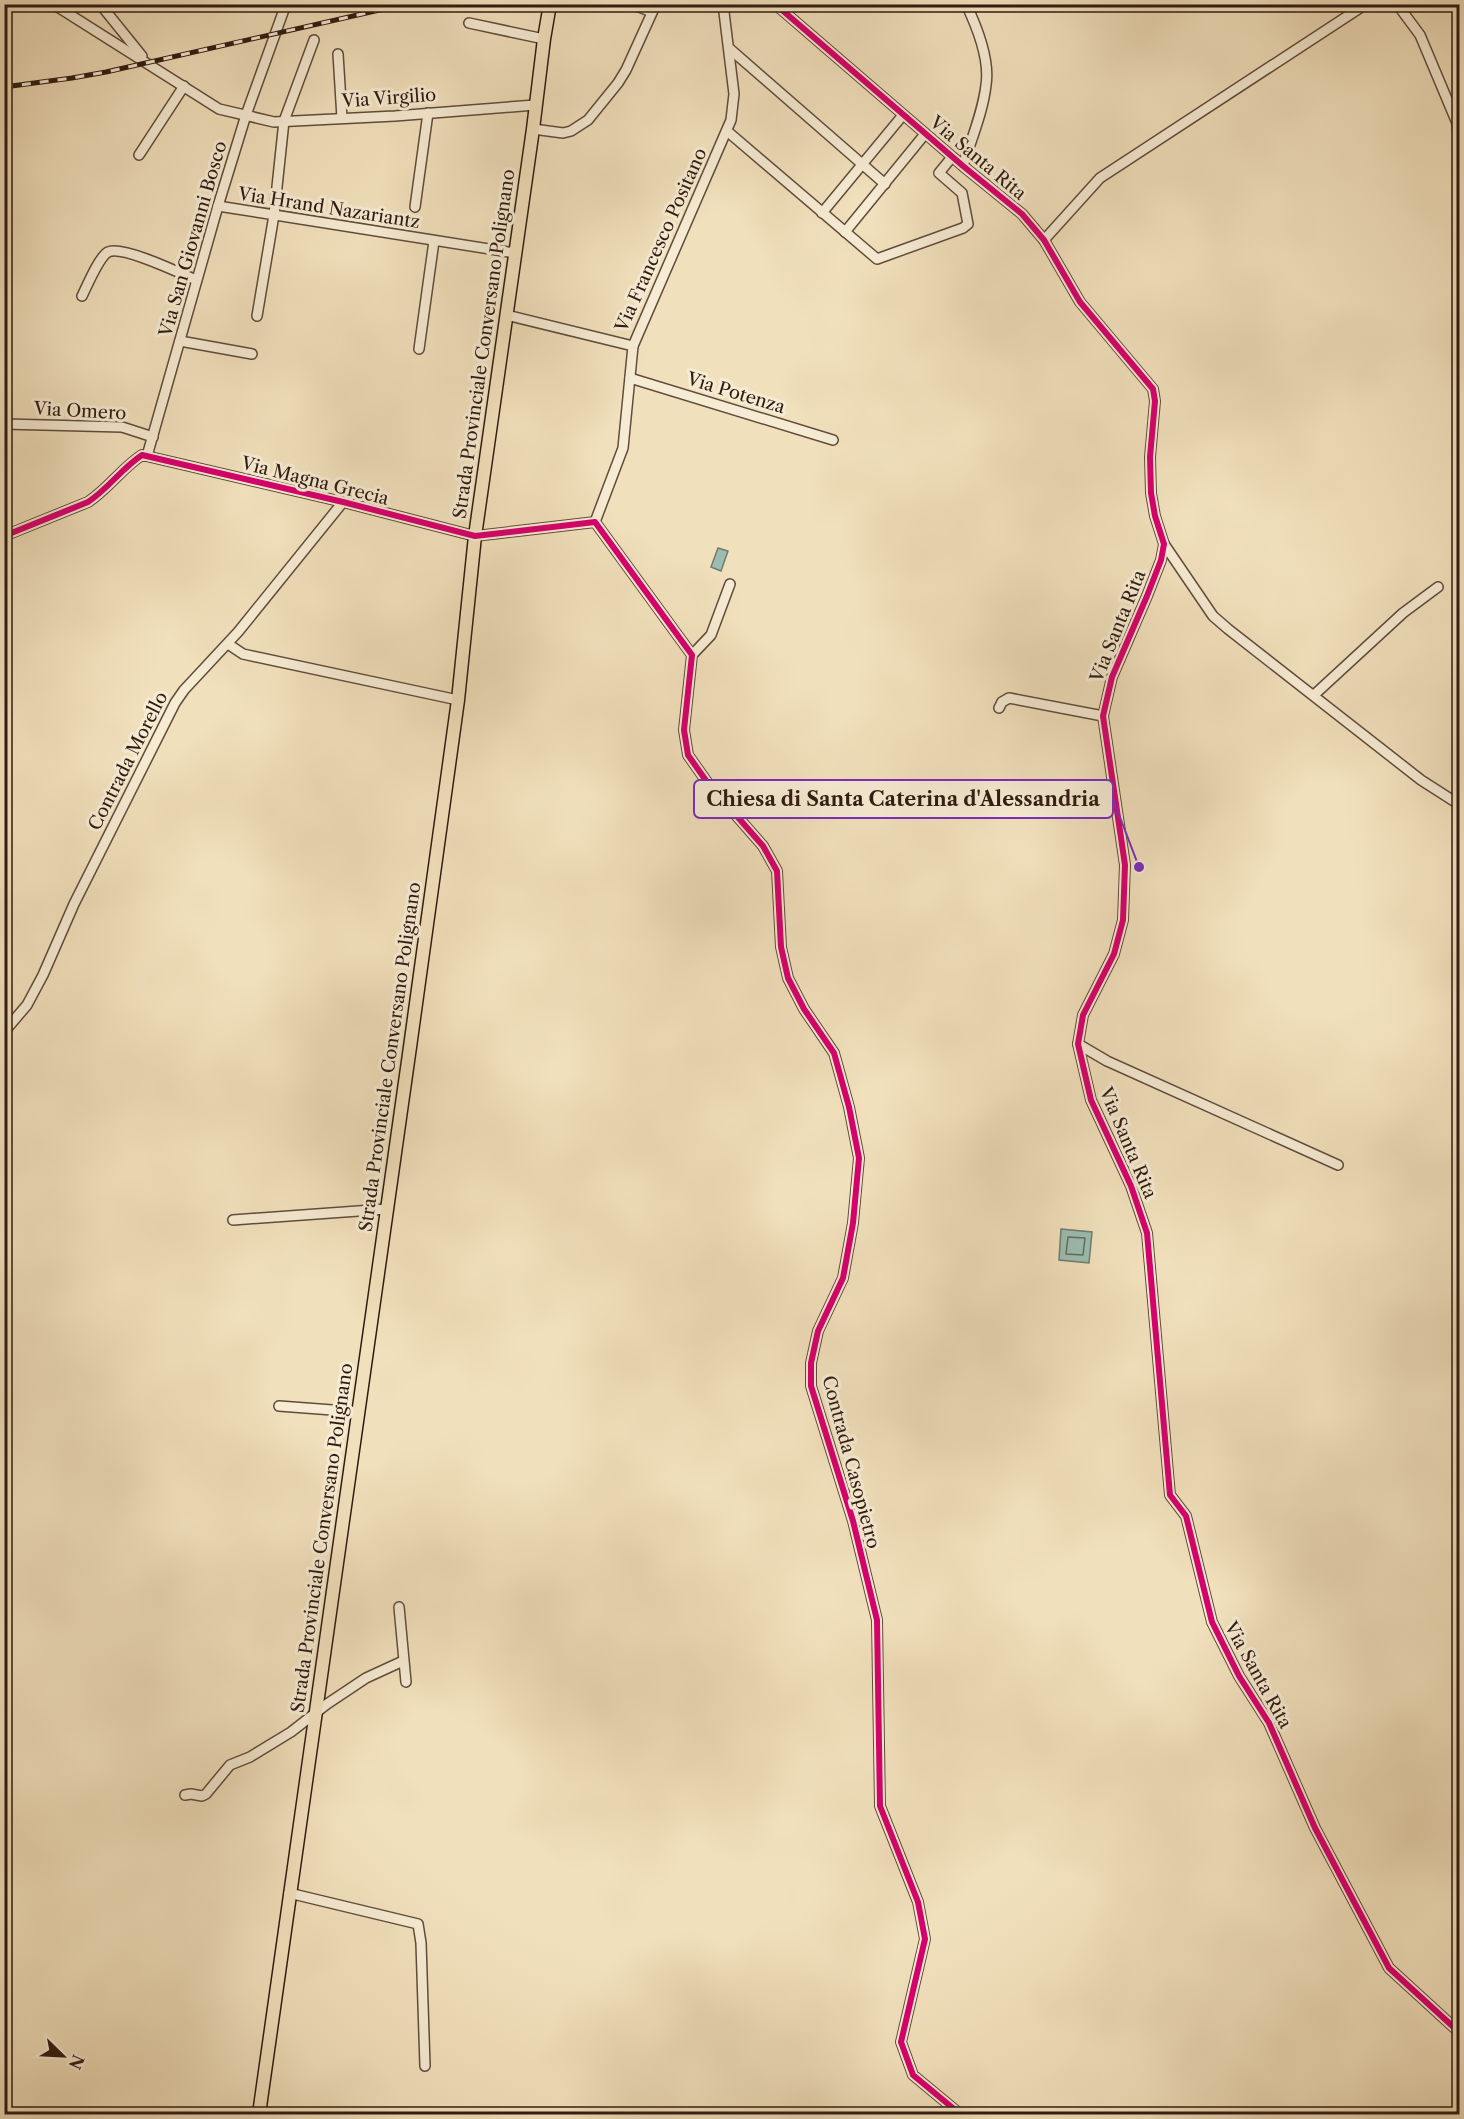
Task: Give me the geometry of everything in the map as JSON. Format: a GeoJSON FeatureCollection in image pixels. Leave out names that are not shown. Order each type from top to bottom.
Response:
{"type":"FeatureCollection","features":[{"type":"Feature","properties":{"kind":"main road","name":"Strada Provinciale Conversano Polignano"},"geometry":{"type":"LineString","coordinates":[[259,2115],[458,700],[475,536],[550,6]]}},
{"type":"Feature","properties":{"kind":"street","name":"Via Virgilio"},"geometry":{"type":"LineString","coordinates":[[53,4],[219,108],[274,122],[535,105]]}},
{"type":"Feature","properties":{"kind":"street"},"geometry":{"type":"LineString","coordinates":[[100,4],[147,63]]}},
{"type":"Feature","properties":{"kind":"street","name":"Via San Giovanni Bosco"},"geometry":{"type":"LineString","coordinates":[[147,456],[218,206],[246,115],[286,4]]}},
{"type":"Feature","properties":{"kind":"street"},"geometry":{"type":"LineString","coordinates":[[550,6],[568,4]]}},
{"type":"Feature","properties":{"kind":"street"},"geometry":{"type":"LineString","coordinates":[[533,129],[563,133],[571,131],[588,120],[618,83],[627,70],[654,8],[631,4]]}},
{"type":"Feature","properties":{"kind":"street","name":"Via Francesco Positano"},"geometry":{"type":"LineString","coordinates":[[594,522],[623,448],[633,346],[727,131],[733,110],[730,49],[723,4]]}},
{"type":"Feature","properties":{"kind":"street","name":"Via Santa Rita"},"geometry":{"type":"LineString","coordinates":[[775,4],[903,116],[1022,214],[1044,240],[1080,302],[1153,389],[1155,400],[1150,457],[1151,493],[1155,516],[1164,544],[1161,560],[1147,596],[1112,677],[1103,716],[1125,865],[1125,903],[1119,940],[1086,1008],[1078,1044],[1091,1100],[1131,1186],[1147,1233],[1170,1495],[1186,1516],[1212,1622],[1239,1676],[1269,1723],[1315,1828],[1389,1968],[1460,2033]]}},
{"type":"Feature","properties":{"kind":"street"},"geometry":{"type":"LineString","coordinates":[[963,166],[984,97],[987,78],[978,36],[966,4]]}},
{"type":"Feature","properties":{"kind":"street"},"geometry":{"type":"LineString","coordinates":[[1044,240],[1100,178],[1366,4]]}},
{"type":"Feature","properties":{"kind":"street"},"geometry":{"type":"LineString","coordinates":[[1397,4],[1420,35],[1457,123],[1460,151]]}},
{"type":"Feature","properties":{"kind":"street"},"geometry":{"type":"LineString","coordinates":[[469,23],[544,39]]}},
{"type":"Feature","properties":{"kind":"street"},"geometry":{"type":"LineString","coordinates":[[257,315],[274,215],[284,121],[314,40]]}},
{"type":"Feature","properties":{"kind":"street"},"geometry":{"type":"LineString","coordinates":[[730,49],[885,184]]}},
{"type":"Feature","properties":{"kind":"street"},"geometry":{"type":"LineString","coordinates":[[338,54],[342,118]]}},
{"type":"Feature","properties":{"kind":"street"},"geometry":{"type":"LineString","coordinates":[[139,155],[184,86]]}},
{"type":"Feature","properties":{"kind":"street"},"geometry":{"type":"LineString","coordinates":[[416,207],[428,113]]}},
{"type":"Feature","properties":{"kind":"street"},"geometry":{"type":"LineString","coordinates":[[822,213],[903,116]]}},
{"type":"Feature","properties":{"kind":"street"},"geometry":{"type":"LineString","coordinates":[[727,131],[877,259],[963,228],[968,224],[962,193],[939,173],[952,157]]}},
{"type":"Feature","properties":{"kind":"street"},"geometry":{"type":"LineString","coordinates":[[845,232],[926,134]]}},
{"type":"Feature","properties":{"kind":"street","name":"Via Hrand Nazariantz"},"geometry":{"type":"LineString","coordinates":[[218,206],[515,253]]}},
{"type":"Feature","properties":{"kind":"street","name":"Via Hrand Nazariantz"},"geometry":{"type":"LineString","coordinates":[[419,349],[434,242]]}},
{"type":"Feature","properties":{"kind":"street"},"geometry":{"type":"LineString","coordinates":[[82,296],[101,260],[108,252],[120,250],[196,280]]}},
{"type":"Feature","properties":{"kind":"street"},"geometry":{"type":"LineString","coordinates":[[506,315],[633,346]]}},
{"type":"Feature","properties":{"kind":"street"},"geometry":{"type":"LineString","coordinates":[[180,341],[252,354]]}},
{"type":"Feature","properties":{"kind":"street","name":"Via Potenza"},"geometry":{"type":"LineString","coordinates":[[630,378],[833,440]]}},
{"type":"Feature","properties":{"kind":"street","name":"Via Omero"},"geometry":{"type":"LineString","coordinates":[[4,424],[122,427],[153,436]]}},
{"type":"Feature","properties":{"kind":"street"},"geometry":{"type":"LineString","coordinates":[[4,536],[88,502],[99,495],[134,461],[142,455],[147,456]]}},
{"type":"Feature","properties":{"kind":"street","name":"Via Magna Grecia"},"geometry":{"type":"LineString","coordinates":[[147,456],[475,536]]}},
{"type":"Feature","properties":{"kind":"street","name":"Contrada Morello"},"geometry":{"type":"LineString","coordinates":[[4,1032],[27,1005],[43,975],[74,904],[175,703],[184,690],[228,644],[343,502]]}},
{"type":"Feature","properties":{"kind":"street"},"geometry":{"type":"LineString","coordinates":[[475,536],[594,522],[692,656],[711,635],[730,584]]}},
{"type":"Feature","properties":{"kind":"street"},"geometry":{"type":"LineString","coordinates":[[1164,544],[1213,616],[1421,780],[1460,805]]}},
{"type":"Feature","properties":{"kind":"street"},"geometry":{"type":"LineString","coordinates":[[1314,694],[1403,613],[1438,587]]}},
{"type":"Feature","properties":{"kind":"street"},"geometry":{"type":"LineString","coordinates":[[228,644],[243,654],[458,700]]}},
{"type":"Feature","properties":{"kind":"street","name":"Contrada Casopietro"},"geometry":{"type":"LineString","coordinates":[[692,656],[684,730],[688,755],[707,782],[763,846],[777,871],[781,947],[789,978],[804,1008],[834,1053],[849,1107],[859,1158],[853,1223],[843,1278],[818,1331],[811,1363],[811,1386],[853,1521],[877,1620],[880,1806],[918,1902],[925,1939],[901,2042],[913,2075],[960,2115]]}},
{"type":"Feature","properties":{"kind":"street"},"geometry":{"type":"LineString","coordinates":[[999,708],[1002,702],[1009,698],[1103,716]]}},
{"type":"Feature","properties":{"kind":"street"},"geometry":{"type":"LineString","coordinates":[[1078,1044],[1107,1061],[1338,1165]]}},
{"type":"Feature","properties":{"kind":"street"},"geometry":{"type":"LineString","coordinates":[[233,1220],[386,1209]]}},
{"type":"Feature","properties":{"kind":"street"},"geometry":{"type":"LineString","coordinates":[[279,1406],[359,1412]]}},
{"type":"Feature","properties":{"kind":"street"},"geometry":{"type":"LineString","coordinates":[[399,1607],[406,1682]]}},
{"type":"Feature","properties":{"kind":"street"},"geometry":{"type":"LineString","coordinates":[[185,1795],[202,1796],[206,1794],[230,1765],[291,1732],[366,1678],[403,1661]]}},
{"type":"Feature","properties":{"kind":"street"},"geometry":{"type":"LineString","coordinates":[[289,1893],[418,1924],[425,2066]]}},
{"type":"Feature","properties":{"kind":"water"},"geometry":{"type":"Polygon","coordinates":[[[718,548],[728,551],[721,571],[711,567],[718,548]]]}},
{"type":"Feature","properties":{"kind":"water"},"geometry":{"type":"Polygon","coordinates":[[[1061,1229],[1092,1232],[1089,1263],[1059,1260],[1061,1229]]]}},
{"type":"Feature","properties":{"kind":"railway"},"geometry":{"type":"LineString","coordinates":[[4,87],[106,72],[406,4]]}},
{"type":"Feature","properties":{"kind":"cycle path"},"geometry":{"type":"LineString","coordinates":[[775,4],[1022,214],[1044,240],[1080,302],[1153,389],[1155,401],[1150,457],[1151,493],[1155,516],[1164,544],[1161,560],[1147,596],[1112,677],[1103,716],[1125,865],[1123,920],[1114,954],[1083,1015],[1078,1044],[1091,1100],[1131,1186],[1147,1233],[1170,1495],[1186,1516],[1212,1622],[1239,1676],[1269,1723],[1315,1828],[1389,1968],[1460,2033]]}},
{"type":"Feature","properties":{"kind":"cycle path"},"geometry":{"type":"LineString","coordinates":[[4,536],[88,502],[142,455],[343,502],[475,536],[595,522],[692,655],[684,730],[688,755],[707,782],[763,846],[777,871],[781,947],[788,978],[804,1009],[834,1053],[849,1107],[859,1158],[853,1223],[843,1278],[818,1331],[811,1363],[811,1386],[853,1521],[877,1620],[880,1806],[918,1902],[925,1939],[901,2042],[913,2075],[960,2114]]}},
{"type":"Feature","properties":{"kind":"place","name":"Chiesa di Santa Caterina d'Alessandria"},"geometry":{"type":"Point","coordinates":[1139,867]}}]}
